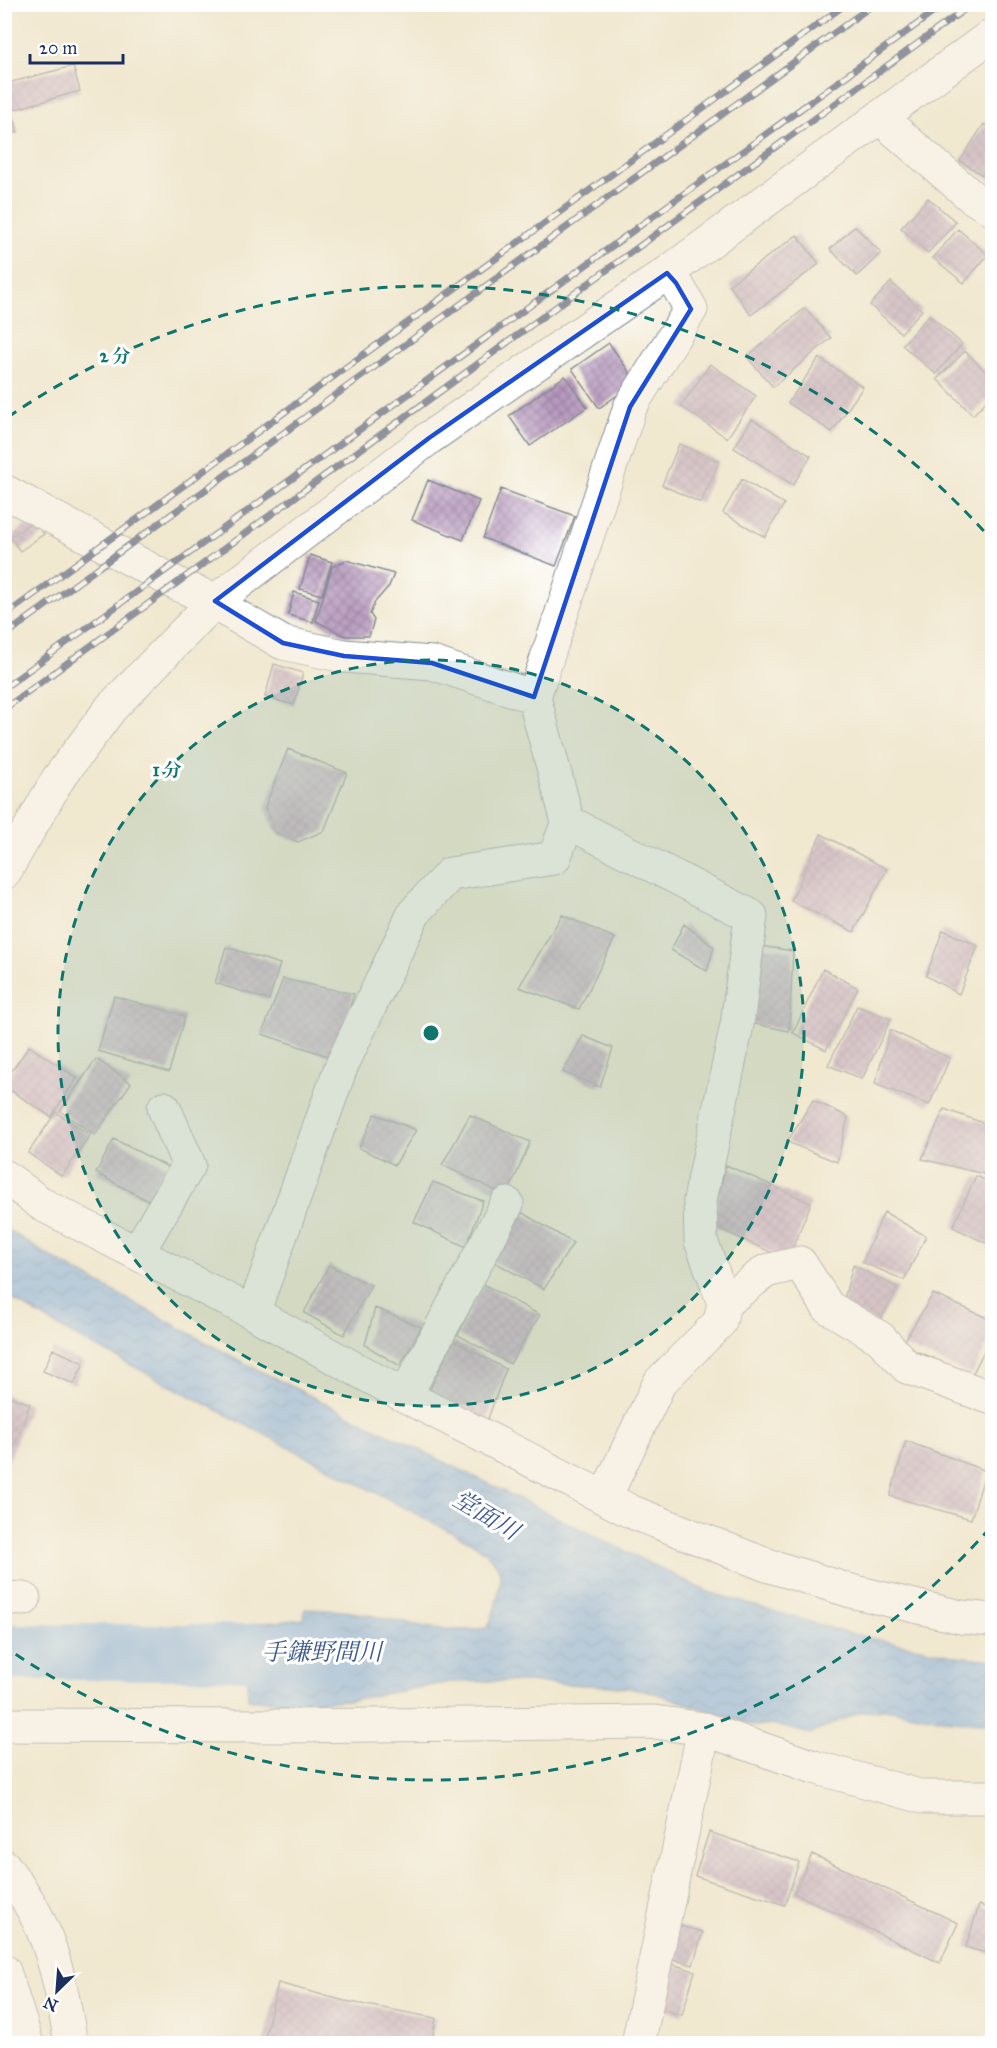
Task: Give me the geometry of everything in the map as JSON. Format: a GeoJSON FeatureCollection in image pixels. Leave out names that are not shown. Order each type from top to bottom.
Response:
{"type":"FeatureCollection","features":[{"type":"Feature","properties":{"kind":"street"},"geometry":{"type":"LineString","coordinates":[[4,873],[58,779],[111,708],[215,601],[429,438],[667,273],[993,35]]}},
{"type":"Feature","properties":{"kind":"street"},"geometry":{"type":"LineString","coordinates":[[883,116],[892,128],[972,196],[993,209]]}},
{"type":"Feature","properties":{"kind":"street"},"geometry":{"type":"LineString","coordinates":[[253,1313],[341,1067],[414,913],[450,874],[554,858],[568,822],[534,697],[630,407],[691,309],[676,283],[667,273]]}},
{"type":"Feature","properties":{"kind":"street"},"geometry":{"type":"LineString","coordinates":[[4,491],[177,584],[215,601],[226,610],[284,643],[344,656],[432,663],[534,697]]}},
{"type":"Feature","properties":{"kind":"street"},"geometry":{"type":"LineString","coordinates":[[568,822],[752,916],[737,1026],[700,1200],[700,1241],[724,1303],[720,1322],[660,1382],[605,1497]]}},
{"type":"Feature","properties":{"kind":"street"},"geometry":{"type":"LineString","coordinates":[[136,1253],[189,1164],[164,1108]]}},
{"type":"Feature","properties":{"kind":"street"},"geometry":{"type":"LineString","coordinates":[[4,1176],[44,1205],[253,1313],[405,1396],[632,1512],[764,1564],[851,1592],[961,1617],[993,1620]]}},
{"type":"Feature","properties":{"kind":"street"},"geometry":{"type":"LineString","coordinates":[[405,1396],[507,1204]]}},
{"type":"Feature","properties":{"kind":"street"},"geometry":{"type":"LineString","coordinates":[[724,1303],[766,1271],[800,1263],[828,1307],[880,1338],[907,1367],[993,1398]]}},
{"type":"Feature","properties":{"kind":"street"},"geometry":{"type":"LineString","coordinates":[[4,1725],[284,1726],[655,1722],[704,1729],[814,1767],[923,1797],[993,1797]]}},
{"type":"Feature","properties":{"kind":"street"},"geometry":{"type":"LineString","coordinates":[[638,2043],[704,1729]]}},
{"type":"Feature","properties":{"kind":"street"},"geometry":{"type":"LineString","coordinates":[[4,1866],[30,1902],[47,1941],[63,1993],[71,2043]]}},
{"type":"Feature","properties":{"kind":"street"},"geometry":{"type":"LineString","coordinates":[[4,1971],[27,2043]]}},
{"type":"Feature","properties":{"kind":"highlighted area"},"geometry":{"type":"Polygon","coordinates":[[[667,273],[676,283],[691,309],[630,407],[534,697],[432,663],[344,656],[283,643],[215,601],[429,438],[667,273]]]}},
{"type":"Feature","properties":{"kind":"water","name":"堂面川"},"geometry":{"type":"Polygon","coordinates":[[[5,1228],[52,1258],[246,1364],[708,1592],[847,1633],[958,1656],[992,1660],[992,1724],[952,1721],[885,1709],[859,1712],[811,1734],[772,1724],[755,1726],[646,1690],[502,1681],[450,1682],[350,1700],[292,1703],[248,1699],[247,1625],[304,1619],[305,1609],[352,1612],[419,1626],[453,1630],[487,1628],[493,1615],[499,1587],[500,1578],[497,1565],[476,1545],[66,1331],[5,1295],[5,1228]]]}},
{"type":"Feature","properties":{"kind":"building"},"geometry":{"type":"Polygon","coordinates":[[[73,66],[80,91],[12,110],[18,132],[4,136],[4,84],[73,66]]]}},
{"type":"Feature","properties":{"kind":"building"},"geometry":{"type":"Polygon","coordinates":[[[984,124],[992,129],[992,181],[960,161],[984,124]]]}},
{"type":"Feature","properties":{"kind":"building"},"geometry":{"type":"Polygon","coordinates":[[[928,198],[956,222],[928,253],[901,228],[928,198]]]}},
{"type":"Feature","properties":{"kind":"building"},"geometry":{"type":"Polygon","coordinates":[[[855,226],[881,253],[857,276],[830,249],[855,226]]]}},
{"type":"Feature","properties":{"kind":"building"},"geometry":{"type":"Polygon","coordinates":[[[958,229],[988,255],[964,283],[933,258],[958,229]]]}},
{"type":"Feature","properties":{"kind":"building"},"geometry":{"type":"Polygon","coordinates":[[[797,235],[819,264],[751,315],[729,285],[797,235]]]}},
{"type":"Feature","properties":{"kind":"building"},"geometry":{"type":"Polygon","coordinates":[[[891,282],[922,310],[901,333],[870,305],[891,282]]]}},
{"type":"Feature","properties":{"kind":"building"},"geometry":{"type":"Polygon","coordinates":[[[805,308],[831,338],[773,387],[747,357],[805,308]]]}},
{"type":"Feature","properties":{"kind":"building"},"geometry":{"type":"Polygon","coordinates":[[[929,315],[962,344],[936,374],[902,345],[929,315]]]}},
{"type":"Feature","properties":{"kind":"building"},"geometry":{"type":"Polygon","coordinates":[[[609,343],[636,382],[599,408],[572,369],[609,343]]]}},
{"type":"Feature","properties":{"kind":"building"},"geometry":{"type":"Polygon","coordinates":[[[965,351],[992,378],[992,395],[973,415],[937,379],[965,351]]]}},
{"type":"Feature","properties":{"kind":"building"},"geometry":{"type":"Polygon","coordinates":[[[819,358],[863,387],[832,432],[788,403],[819,358]]]}},
{"type":"Feature","properties":{"kind":"building"},"geometry":{"type":"Polygon","coordinates":[[[710,364],[756,396],[727,438],[681,406],[710,364]]]}},
{"type":"Feature","properties":{"kind":"building"},"geometry":{"type":"Polygon","coordinates":[[[565,376],[587,407],[530,446],[509,416],[565,376]]]}},
{"type":"Feature","properties":{"kind":"building"},"geometry":{"type":"Polygon","coordinates":[[[752,419],[811,456],[793,485],[734,448],[752,419]]]}},
{"type":"Feature","properties":{"kind":"building"},"geometry":{"type":"Polygon","coordinates":[[[679,444],[719,461],[701,503],[662,485],[679,444]]]}},
{"type":"Feature","properties":{"kind":"building"},"geometry":{"type":"Polygon","coordinates":[[[742,479],[784,504],[765,537],[723,513],[742,479]]]}},
{"type":"Feature","properties":{"kind":"building"},"geometry":{"type":"Polygon","coordinates":[[[428,480],[479,501],[463,540],[412,520],[428,480]]]}},
{"type":"Feature","properties":{"kind":"building"},"geometry":{"type":"Polygon","coordinates":[[[501,489],[575,516],[556,566],[483,538],[501,489]]]}},
{"type":"Feature","properties":{"kind":"building"},"geometry":{"type":"Polygon","coordinates":[[[34,520],[44,534],[20,551],[10,537],[34,520]]]}},
{"type":"Feature","properties":{"kind":"building"},"geometry":{"type":"Polygon","coordinates":[[[310,555],[332,562],[322,595],[300,589],[310,555]]]}},
{"type":"Feature","properties":{"kind":"building"},"geometry":{"type":"Polygon","coordinates":[[[346,560],[394,574],[389,586],[375,602],[370,614],[374,620],[369,636],[345,636],[316,621],[332,567],[346,560]]]}},
{"type":"Feature","properties":{"kind":"building"},"geometry":{"type":"Polygon","coordinates":[[[294,592],[319,600],[313,622],[288,615],[294,592]]]}},
{"type":"Feature","properties":{"kind":"building"},"geometry":{"type":"Polygon","coordinates":[[[274,664],[303,673],[294,705],[265,697],[274,664]]]}},
{"type":"Feature","properties":{"kind":"building"},"geometry":{"type":"Polygon","coordinates":[[[288,749],[347,773],[324,831],[298,842],[276,833],[265,807],[288,749]]]}},
{"type":"Feature","properties":{"kind":"building"},"geometry":{"type":"Polygon","coordinates":[[[821,834],[887,869],[854,932],[791,901],[821,834]]]}},
{"type":"Feature","properties":{"kind":"building"},"geometry":{"type":"Polygon","coordinates":[[[562,915],[615,938],[579,1009],[519,987],[562,915]]]}},
{"type":"Feature","properties":{"kind":"building"},"geometry":{"type":"Polygon","coordinates":[[[684,924],[714,947],[707,971],[671,950],[684,924]]]}},
{"type":"Feature","properties":{"kind":"building"},"geometry":{"type":"Polygon","coordinates":[[[943,930],[978,946],[959,994],[926,976],[943,930]]]}},
{"type":"Feature","properties":{"kind":"building"},"geometry":{"type":"Polygon","coordinates":[[[754,945],[793,951],[789,1031],[750,1023],[754,945]]]}},
{"type":"Feature","properties":{"kind":"building"},"geometry":{"type":"Polygon","coordinates":[[[226,947],[280,964],[269,1000],[215,983],[226,947]]]}},
{"type":"Feature","properties":{"kind":"building"},"geometry":{"type":"Polygon","coordinates":[[[823,969],[858,988],[826,1050],[793,1033],[823,969]]]}},
{"type":"Feature","properties":{"kind":"building"},"geometry":{"type":"Polygon","coordinates":[[[283,979],[354,994],[334,1058],[262,1034],[283,979]]]}},
{"type":"Feature","properties":{"kind":"building"},"geometry":{"type":"Polygon","coordinates":[[[114,996],[185,1016],[169,1072],[98,1051],[114,996]]]}},
{"type":"Feature","properties":{"kind":"building"},"geometry":{"type":"Polygon","coordinates":[[[857,1006],[891,1019],[862,1079],[828,1065],[857,1006]]]}},
{"type":"Feature","properties":{"kind":"building"},"geometry":{"type":"Polygon","coordinates":[[[890,1030],[950,1058],[929,1105],[875,1084],[890,1030]]]}},
{"type":"Feature","properties":{"kind":"building"},"geometry":{"type":"Polygon","coordinates":[[[583,1036],[613,1048],[600,1087],[563,1072],[583,1036]]]}},
{"type":"Feature","properties":{"kind":"building"},"geometry":{"type":"Polygon","coordinates":[[[29,1046],[77,1078],[51,1117],[4,1086],[4,1082],[29,1046]]]}},
{"type":"Feature","properties":{"kind":"building"},"geometry":{"type":"Polygon","coordinates":[[[96,1059],[131,1083],[95,1135],[60,1111],[96,1059]]]}},
{"type":"Feature","properties":{"kind":"building"},"geometry":{"type":"Polygon","coordinates":[[[813,1100],[848,1117],[837,1162],[787,1142],[813,1100]]]}},
{"type":"Feature","properties":{"kind":"building"},"geometry":{"type":"Polygon","coordinates":[[[944,1109],[992,1126],[992,1176],[922,1159],[944,1109]]]}},
{"type":"Feature","properties":{"kind":"building"},"geometry":{"type":"Polygon","coordinates":[[[56,1112],[90,1135],[62,1176],[28,1153],[56,1112]]]}},
{"type":"Feature","properties":{"kind":"building"},"geometry":{"type":"Polygon","coordinates":[[[375,1114],[416,1130],[395,1165],[359,1148],[375,1114]]]}},
{"type":"Feature","properties":{"kind":"building"},"geometry":{"type":"Polygon","coordinates":[[[470,1115],[530,1142],[507,1196],[442,1165],[470,1115]]]}},
{"type":"Feature","properties":{"kind":"building"},"geometry":{"type":"Polygon","coordinates":[[[114,1139],[172,1169],[154,1204],[96,1173],[114,1139]]]}},
{"type":"Feature","properties":{"kind":"building"},"geometry":{"type":"Polygon","coordinates":[[[726,1165],[811,1203],[788,1260],[711,1225],[726,1165]]]}},
{"type":"Feature","properties":{"kind":"building"},"geometry":{"type":"Polygon","coordinates":[[[976,1176],[992,1183],[992,1246],[953,1227],[976,1176]]]}},
{"type":"Feature","properties":{"kind":"building"},"geometry":{"type":"Polygon","coordinates":[[[433,1182],[483,1201],[466,1247],[414,1222],[433,1182]]]}},
{"type":"Feature","properties":{"kind":"building"},"geometry":{"type":"Polygon","coordinates":[[[521,1212],[573,1243],[544,1289],[492,1261],[521,1212]]]}},
{"type":"Feature","properties":{"kind":"building"},"geometry":{"type":"Polygon","coordinates":[[[884,1212],[926,1236],[904,1280],[862,1262],[884,1212]]]}},
{"type":"Feature","properties":{"kind":"building"},"geometry":{"type":"Polygon","coordinates":[[[329,1265],[371,1285],[344,1335],[304,1313],[329,1265]]]}},
{"type":"Feature","properties":{"kind":"building"},"geometry":{"type":"Polygon","coordinates":[[[853,1265],[898,1288],[878,1324],[842,1307],[853,1265]]]}},
{"type":"Feature","properties":{"kind":"building"},"geometry":{"type":"Polygon","coordinates":[[[483,1284],[540,1315],[510,1364],[458,1335],[483,1284]]]}},
{"type":"Feature","properties":{"kind":"building"},"geometry":{"type":"Polygon","coordinates":[[[933,1294],[992,1320],[992,1335],[972,1375],[902,1345],[933,1294]]]}},
{"type":"Feature","properties":{"kind":"building"},"geometry":{"type":"Polygon","coordinates":[[[375,1308],[421,1327],[400,1366],[365,1345],[375,1308]]]}},
{"type":"Feature","properties":{"kind":"building"},"geometry":{"type":"Polygon","coordinates":[[[454,1341],[506,1369],[487,1421],[429,1391],[454,1341]]]}},
{"type":"Feature","properties":{"kind":"building"},"geometry":{"type":"Polygon","coordinates":[[[53,1349],[84,1363],[74,1384],[43,1371],[53,1349]]]}},
{"type":"Feature","properties":{"kind":"building"},"geometry":{"type":"Polygon","coordinates":[[[4,1394],[30,1404],[9,1461],[4,1459],[4,1394]]]}},
{"type":"Feature","properties":{"kind":"building"},"geometry":{"type":"Polygon","coordinates":[[[906,1441],[986,1471],[971,1519],[890,1496],[906,1441]]]}},
{"type":"Feature","properties":{"kind":"building"},"geometry":{"type":"Polygon","coordinates":[[[709,1832],[799,1862],[785,1905],[695,1876],[709,1832]]]}},
{"type":"Feature","properties":{"kind":"building"},"geometry":{"type":"Polygon","coordinates":[[[812,1854],[958,1923],[940,1963],[794,1893],[812,1854]]]}},
{"type":"Feature","properties":{"kind":"building"},"geometry":{"type":"Polygon","coordinates":[[[979,1905],[992,1909],[992,1955],[966,1947],[979,1905]]]}},
{"type":"Feature","properties":{"kind":"building"},"geometry":{"type":"Polygon","coordinates":[[[672,1924],[703,1932],[693,1965],[662,1956],[672,1924]]]}},
{"type":"Feature","properties":{"kind":"building"},"geometry":{"type":"Polygon","coordinates":[[[665,1962],[695,1971],[682,2015],[651,2006],[665,1962]]]}},
{"type":"Feature","properties":{"kind":"building"},"geometry":{"type":"Polygon","coordinates":[[[278,1983],[345,2001],[436,2018],[431,2044],[263,2044],[278,1983]]]}},
{"type":"Feature","properties":{"kind":"waterway","name":"手鎌野間川"},"geometry":{"type":"LineString","coordinates":[[4,1652],[325,1652]]}},
{"type":"Feature","properties":{"kind":"railway"},"geometry":{"type":"LineString","coordinates":[[4,616],[846,4]]}},
{"type":"Feature","properties":{"kind":"railway"},"geometry":{"type":"LineString","coordinates":[[4,636],[874,4]]}},
{"type":"Feature","properties":{"kind":"railway"},"geometry":{"type":"LineString","coordinates":[[4,688],[945,4]]}},
{"type":"Feature","properties":{"kind":"railway"},"geometry":{"type":"LineString","coordinates":[[4,709],[972,4]]}}]}
